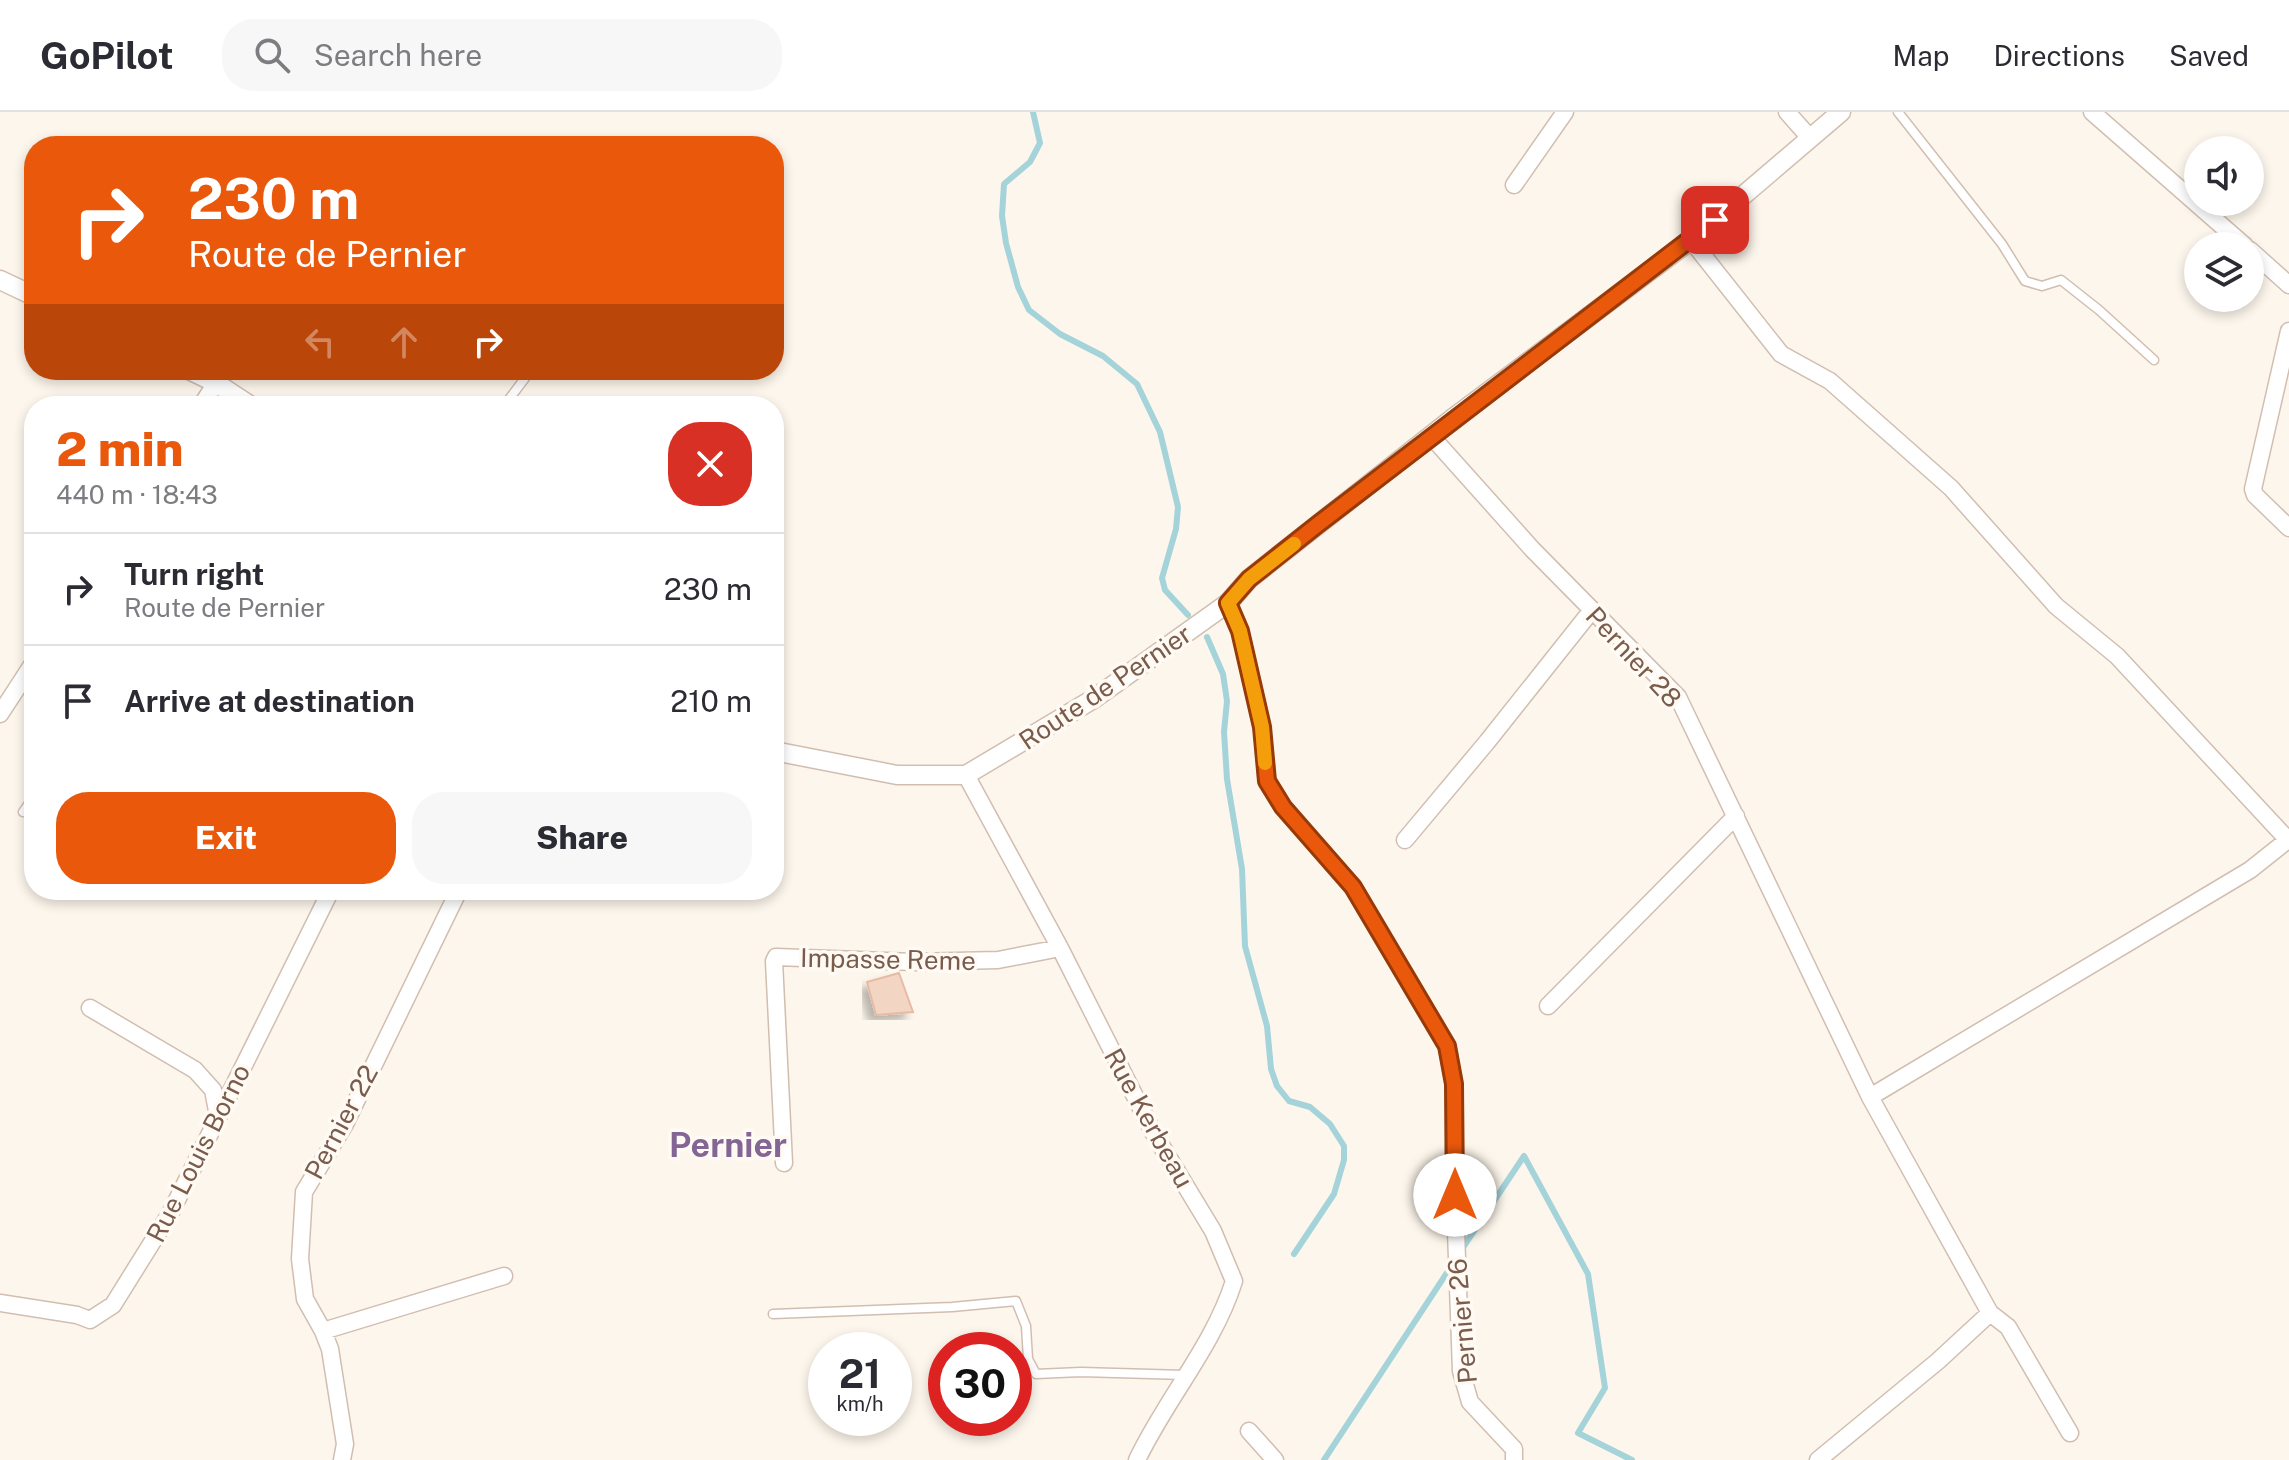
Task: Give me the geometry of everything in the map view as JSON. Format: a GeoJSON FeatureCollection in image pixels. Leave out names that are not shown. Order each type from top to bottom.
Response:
{"type":"FeatureCollection","features":[{"type":"Feature","properties":{"kind":"street"},"geometry":{"type":"LineString","coordinates":[[1514,185],[1565,112]]}},
{"type":"Feature","properties":{"kind":"street"},"geometry":{"type":"LineString","coordinates":[[1787,112],[1810,138]]}},
{"type":"Feature","properties":{"kind":"street","name":"Route de Pernier"},"geometry":{"type":"LineString","coordinates":[[966,775],[1095,698],[1228,603],[1249,579],[1431,436],[1691,240],[1841,112]]}},
{"type":"Feature","properties":{"kind":"street"},"geometry":{"type":"LineString","coordinates":[[2092,112],[2229,232]]}},
{"type":"Feature","properties":{"kind":"street"},"geometry":{"type":"LineString","coordinates":[[1691,240],[1781,354],[1830,381],[1951,488],[2056,606],[2117,656],[2289,839],[2250,870],[1870,1097]]}},
{"type":"Feature","properties":{"kind":"street"},"geometry":{"type":"LineString","coordinates":[[2264,263],[2289,285]]}},
{"type":"Feature","properties":{"kind":"street"},"geometry":{"type":"LineString","coordinates":[[0,280],[24,291]]}},
{"type":"Feature","properties":{"kind":"street"},"geometry":{"type":"LineString","coordinates":[[2289,331],[2253,489],[2255,495],[2289,528]]}},
{"type":"Feature","properties":{"kind":"street"},"geometry":{"type":"LineString","coordinates":[[210,380],[236,396]]}},
{"type":"Feature","properties":{"kind":"street"},"geometry":{"type":"LineString","coordinates":[[208,396],[216,383]]}},
{"type":"Feature","properties":{"kind":"street","name":"Pernier 28"},"geometry":{"type":"LineString","coordinates":[[1431,436],[1533,550],[1678,697],[1870,1097],[1990,1313],[2008,1327],[2070,1433]]}},
{"type":"Feature","properties":{"kind":"street","name":"Pernier 26"},"geometry":{"type":"LineString","coordinates":[[1228,603],[1240,631],[1262,727],[1267,781],[1283,807],[1353,887],[1447,1046],[1454,1084],[1461,1371],[1470,1402],[1514,1449],[1514,1460]]}},
{"type":"Feature","properties":{"kind":"street"},"geometry":{"type":"LineString","coordinates":[[1405,840],[1592,610]]}},
{"type":"Feature","properties":{"kind":"street"},"geometry":{"type":"LineString","coordinates":[[0,714],[24,677]]}},
{"type":"Feature","properties":{"kind":"street"},"geometry":{"type":"LineString","coordinates":[[784,753],[897,775],[966,775]]}},
{"type":"Feature","properties":{"kind":"street","name":"Rue Kerbeau"},"geometry":{"type":"LineString","coordinates":[[966,775],[1060,948],[1153,1132],[1213,1231],[1234,1281],[1224,1311],[1137,1460]]}},
{"type":"Feature","properties":{"kind":"street"},"geometry":{"type":"LineString","coordinates":[[1548,1006],[1736,816]]}},
{"type":"Feature","properties":{"kind":"street","name":"Rue Louis Borno"},"geometry":{"type":"LineString","coordinates":[[0,1303],[77,1315],[90,1320],[113,1305],[171,1212],[326,900]]}},
{"type":"Feature","properties":{"kind":"street","name":"Pernier 22"},"geometry":{"type":"LineString","coordinates":[[342,1460],[345,1444],[330,1349],[305,1299],[300,1259],[304,1192],[345,1124],[454,900]]}},
{"type":"Feature","properties":{"kind":"street","name":"Impasse Reme"},"geometry":{"type":"LineString","coordinates":[[784,1163],[776,957],[914,962],[998,960],[1060,948]]}},
{"type":"Feature","properties":{"kind":"street"},"geometry":{"type":"LineString","coordinates":[[90,1008],[195,1070],[213,1090],[218,1118]]}},
{"type":"Feature","properties":{"kind":"street"},"geometry":{"type":"LineString","coordinates":[[323,1331],[504,1276]]}},
{"type":"Feature","properties":{"kind":"street"},"geometry":{"type":"LineString","coordinates":[[1818,1460],[1938,1361],[1990,1313]]}},
{"type":"Feature","properties":{"kind":"street"},"geometry":{"type":"LineString","coordinates":[[1249,1431],[1275,1460]]}},
{"type":"Feature","properties":{"kind":"lane"},"geometry":{"type":"LineString","coordinates":[[1898,112],[2002,244],[2025,281],[2042,286],[2061,280],[2154,360]]}},
{"type":"Feature","properties":{"kind":"lane"},"geometry":{"type":"LineString","coordinates":[[773,1314],[952,1307],[1016,1301],[1026,1326],[1028,1359],[1036,1374],[1185,1375]]}},
{"type":"Feature","properties":{"kind":"building"},"geometry":{"type":"Polygon","coordinates":[[[899,973],[913,1012],[876,1015],[867,982],[899,973]]]}},
{"type":"Feature","properties":{"kind":"waterway"},"geometry":{"type":"LineString","coordinates":[[1033,112],[1040,143],[1030,162],[1004,184],[1002,216],[1018,287],[1029,310],[1060,334],[1103,356],[1137,384],[1160,432],[1178,507],[1176,529],[1162,578],[1165,590],[1188,615]]}},
{"type":"Feature","properties":{"kind":"waterway"},"geometry":{"type":"LineString","coordinates":[[1207,637],[1223,674],[1227,701],[1224,732],[1227,779],[1242,869],[1245,946],[1267,1026],[1271,1069],[1277,1086],[1289,1101],[1310,1107],[1330,1124],[1344,1146],[1344,1160],[1334,1194],[1294,1254]]}},
{"type":"Feature","properties":{"kind":"waterway"},"geometry":{"type":"LineString","coordinates":[[1460,1252],[1524,1156],[1588,1274],[1605,1388],[1578,1433],[1632,1460]]}},
{"type":"Feature","properties":{"kind":"waterway"},"geometry":{"type":"LineString","coordinates":[[1324,1460],[1452,1265]]}},
{"type":"Feature","properties":{"kind":"slow traffic"},"geometry":{"type":"LineString","coordinates":[[1265,763],[1262,727],[1240,631],[1228,603],[1249,579],[1294,544]]}},
{"type":"Feature","properties":{"kind":"district","name":"Pernier"},"geometry":{"type":"Point","coordinates":[728,1145]}},
{"type":"Feature","properties":{"kind":"route"},"geometry":{"type":"LineString","coordinates":[[1455,1195],[1454,1084],[1447,1046],[1353,887],[1283,807],[1267,781],[1262,727],[1240,631],[1228,603],[1249,579],[1317,525],[1715,220]]}}]}
